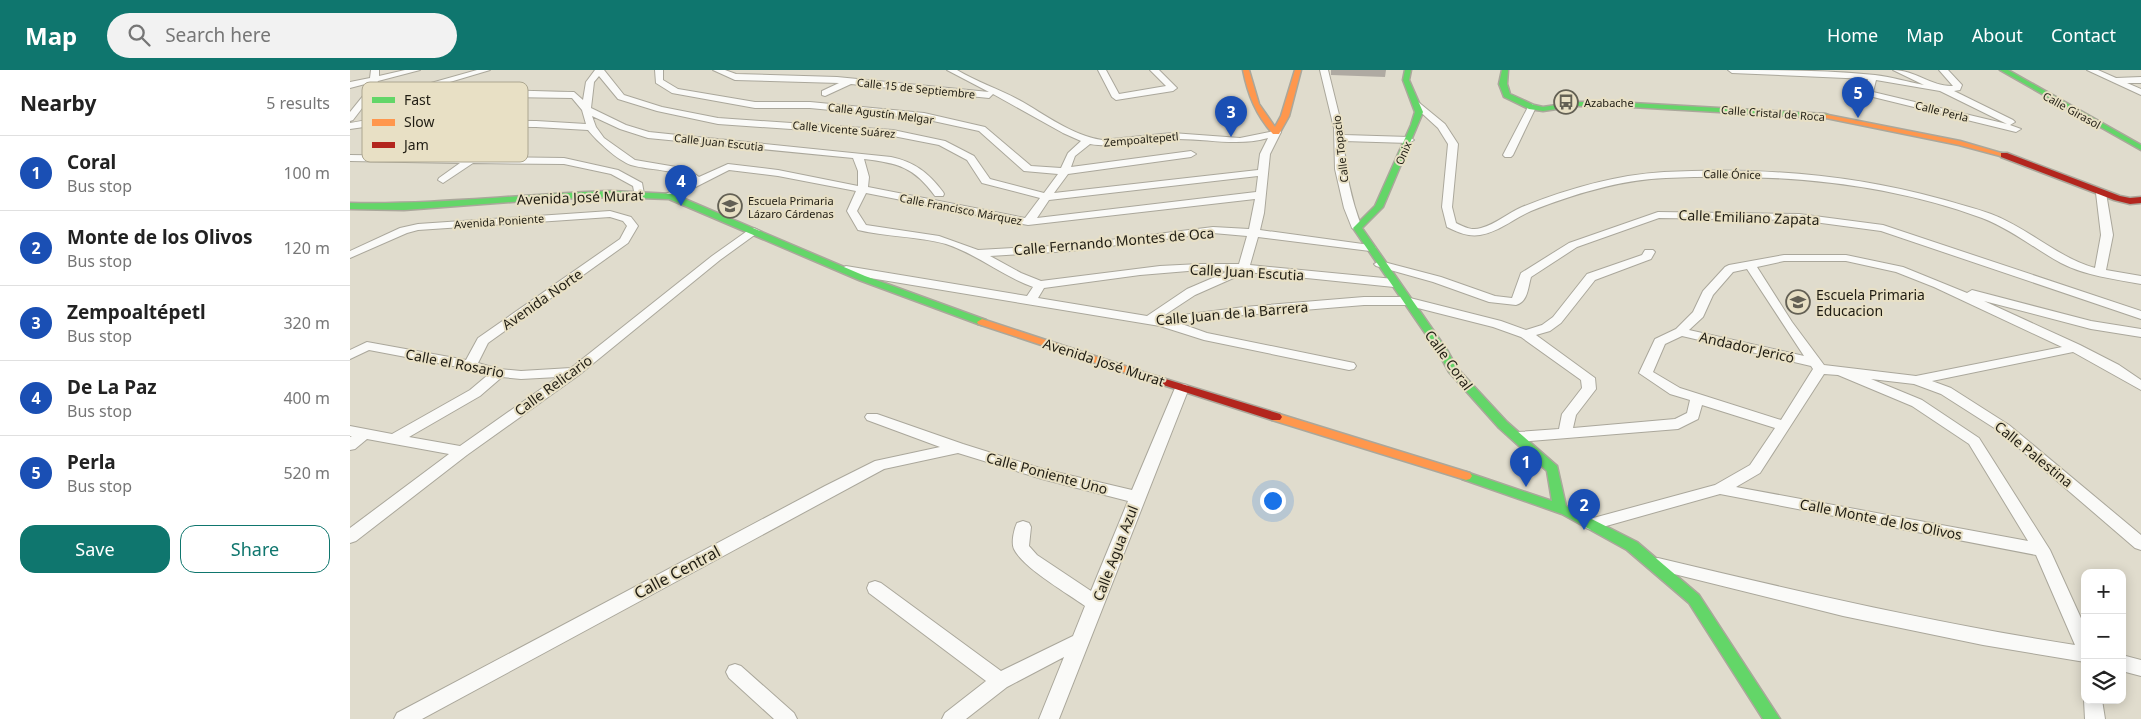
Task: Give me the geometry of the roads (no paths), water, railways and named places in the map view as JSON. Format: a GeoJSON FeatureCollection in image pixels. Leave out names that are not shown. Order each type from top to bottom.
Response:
{"type":"FeatureCollection","features":[{"type":"Feature","properties":{"kind":"street"},"geometry":{"type":"LineString","coordinates":[[375,70],[375,80]]}},
{"type":"Feature","properties":{"kind":"street"},"geometry":{"type":"LineString","coordinates":[[365,82],[416,70]]}},
{"type":"Feature","properties":{"kind":"street"},"geometry":{"type":"LineString","coordinates":[[443,82],[486,70]]}},
{"type":"Feature","properties":{"kind":"street"},"geometry":{"type":"LineString","coordinates":[[587,70],[586,79],[590,82]]}},
{"type":"Feature","properties":{"kind":"street"},"geometry":{"type":"LineString","coordinates":[[600,70],[590,82],[586,108],[591,127],[601,140],[632,162],[684,171],[698,181]]}},
{"type":"Feature","properties":{"kind":"street","name":"Calle Vicente Suárez"},"geometry":{"type":"LineString","coordinates":[[600,70],[621,97],[660,109],[718,121],[894,133],[942,143],[971,158],[986,181],[1047,197],[1264,172]]}},
{"type":"Feature","properties":{"kind":"street","name":"Calle Agustín Melgar"},"geometry":{"type":"LineString","coordinates":[[659,70],[660,81],[675,91],[710,98],[755,105],[810,105],[914,115],[982,129],[1028,169],[1065,171],[1191,154]]}},
{"type":"Feature","properties":{"kind":"street","name":"Calle 15 de Septiembre"},"geometry":{"type":"LineString","coordinates":[[717,70],[735,77],[851,81],[1007,97]]}},
{"type":"Feature","properties":{"kind":"street","name":"Zempoaltepetl"},"geometry":{"type":"LineString","coordinates":[[951,70],[984,88],[1007,97],[1087,141],[1123,142],[1179,135],[1219,141],[1242,140],[1262,138],[1276,132]]}},
{"type":"Feature","properties":{"kind":"street"},"geometry":{"type":"LineString","coordinates":[[1102,70],[1116,96],[1173,88],[1154,70]]}},
{"type":"Feature","properties":{"kind":"street"},"geometry":{"type":"LineString","coordinates":[[1246,70],[1253,102],[1261,120],[1276,132]]}},
{"type":"Feature","properties":{"kind":"street"},"geometry":{"type":"LineString","coordinates":[[1155,321],[1190,292],[1243,269],[1255,233],[1265,154],[1285,116],[1298,70]]}},
{"type":"Feature","properties":{"kind":"street","name":"Calle Topacio"},"geometry":{"type":"LineString","coordinates":[[1324,70],[1336,113],[1340,169],[1349,208],[1357,228]]}},
{"type":"Feature","properties":{"kind":"street"},"geometry":{"type":"LineString","coordinates":[[1408,70],[1406,80],[1417,104]]}},
{"type":"Feature","properties":{"kind":"street"},"geometry":{"type":"LineString","coordinates":[[1505,70],[1503,84],[1507,95],[1532,107],[1508,155]]}},
{"type":"Feature","properties":{"kind":"street"},"geometry":{"type":"LineString","coordinates":[[1732,70],[1873,77],[1945,90],[1959,87],[1943,70]]}},
{"type":"Feature","properties":{"kind":"street"},"geometry":{"type":"LineString","coordinates":[[1851,70],[1873,77]]}},
{"type":"Feature","properties":{"kind":"street"},"geometry":{"type":"LineString","coordinates":[[1897,70],[1945,90]]}},
{"type":"Feature","properties":{"kind":"street","name":"Calle Girasol"},"geometry":{"type":"LineString","coordinates":[[2004,70],[2141,148]]}},
{"type":"Feature","properties":{"kind":"street"},"geometry":{"type":"LineString","coordinates":[[2091,70],[2141,92]]}},
{"type":"Feature","properties":{"kind":"street","name":"Calle Perla"},"geometry":{"type":"LineString","coordinates":[[1873,77],[1868,93],[2016,129],[2017,127],[2008,120],[1945,90]]}},
{"type":"Feature","properties":{"kind":"street"},"geometry":{"type":"LineString","coordinates":[[2113,80],[2141,80]]}},
{"type":"Feature","properties":{"kind":"street"},"geometry":{"type":"LineString","coordinates":[[825,93],[851,81]]}},
{"type":"Feature","properties":{"kind":"street","name":"Calle Juan Escutia"},"geometry":{"type":"LineString","coordinates":[[528,94],[574,95],[586,108],[623,127],[648,135],[893,160],[920,171],[940,194]]}},
{"type":"Feature","properties":{"kind":"street"},"geometry":{"type":"LineString","coordinates":[[350,118],[362,103]]}},
{"type":"Feature","properties":{"kind":"street","name":"Onix"},"geometry":{"type":"LineString","coordinates":[[1357,228],[1379,207],[1409,140],[1419,112],[1417,104]]}},
{"type":"Feature","properties":{"kind":"street","name":"Calle Ónice"},"geometry":{"type":"LineString","coordinates":[[1417,104],[1442,126],[1453,144],[1447,208],[1451,225],[1464,231],[1480,232],[1526,209],[1604,183],[1637,176],[1693,174],[1802,176],[1851,181],[1894,190],[1989,217],[2077,266],[2100,274],[2141,280]]}},
{"type":"Feature","properties":{"kind":"street","name":"Calle Cristal de Roca"},"geometry":{"type":"LineString","coordinates":[[1532,107],[1543,110],[1577,104],[1614,104],[1831,117],[1960,143],[2006,156],[2101,193],[2130,201],[2141,200]]}},
{"type":"Feature","properties":{"kind":"street"},"geometry":{"type":"LineString","coordinates":[[528,124],[591,127]]}},
{"type":"Feature","properties":{"kind":"street"},"geometry":{"type":"LineString","coordinates":[[1339,138],[1409,140]]}},
{"type":"Feature","properties":{"kind":"street"},"geometry":{"type":"LineString","coordinates":[[1028,222],[1065,171],[1071,154],[1087,141]]}},
{"type":"Feature","properties":{"kind":"street"},"geometry":{"type":"LineString","coordinates":[[857,155],[863,167],[864,189]]}},
{"type":"Feature","properties":{"kind":"street"},"geometry":{"type":"LineString","coordinates":[[528,161],[564,161],[614,172],[638,184],[639,194]]}},
{"type":"Feature","properties":{"kind":"street"},"geometry":{"type":"LineString","coordinates":[[443,180],[467,162]]}},
{"type":"Feature","properties":{"kind":"street"},"geometry":{"type":"LineString","coordinates":[[614,172],[632,162]]}},
{"type":"Feature","properties":{"kind":"street","name":"Calle Francisco Márquez"},"geometry":{"type":"LineString","coordinates":[[670,196],[728,167],[778,173],[864,189],[915,202],[994,214],[1028,222],[1261,196]]}},
{"type":"Feature","properties":{"kind":"street","name":"Calle Juan Escutia"},"geometry":{"type":"LineString","coordinates":[[864,189],[852,210],[862,228],[950,242],[976,253],[1026,281],[1040,285],[1154,270],[1200,267],[1243,269],[1394,283]]}},
{"type":"Feature","properties":{"kind":"street"},"geometry":{"type":"LineString","coordinates":[[2100,274],[2107,236],[2101,193]]}},
{"type":"Feature","properties":{"kind":"street","name":"Avenida José Murat"},"geometry":{"type":"LineString","coordinates":[[350,206],[404,207],[551,196],[639,194],[670,196],[862,278],[1017,334],[1182,388],[1426,462],[1560,508],[1632,546],[1694,599],[1772,719]]}},
{"type":"Feature","properties":{"kind":"street","name":"Avenida Poniente"},"geometry":{"type":"LineString","coordinates":[[350,255],[404,230],[418,227],[610,214],[627,219],[633,226],[624,241]]}},
{"type":"Feature","properties":{"kind":"street","name":"Calle Emiliano Zapata"},"geometry":{"type":"LineString","coordinates":[[1380,264],[1456,285],[1490,300],[1516,301],[1520,296],[1525,275],[1573,245],[1658,215],[1799,216],[1883,228],[2141,315]]}},
{"type":"Feature","properties":{"kind":"street","name":"Calle Coral"},"geometry":{"type":"LineString","coordinates":[[1357,228],[1406,302],[1443,352],[1453,370],[1502,425],[1518,436],[1553,468],[1560,508]]}},
{"type":"Feature","properties":{"kind":"street","name":"Calle Fernando Montes de Oca"},"geometry":{"type":"LineString","coordinates":[[976,253],[1070,248],[1213,230],[1255,233],[1370,248]]}},
{"type":"Feature","properties":{"kind":"street","name":"Calle Relicario"},"geometry":{"type":"LineString","coordinates":[[350,537],[462,451],[574,372],[716,258],[754,231]]}},
{"type":"Feature","properties":{"kind":"street","name":"Avenida Norte"},"geometry":{"type":"LineString","coordinates":[[470,365],[483,341],[624,241]]}},
{"type":"Feature","properties":{"kind":"street"},"geometry":{"type":"LineString","coordinates":[[1526,334],[1546,328],[1557,320],[1591,278],[1604,271],[1647,257],[1649,252]]}},
{"type":"Feature","properties":{"kind":"street"},"geometry":{"type":"LineString","coordinates":[[1784,426],[1675,391],[1646,373],[1660,342],[1680,332],[1699,314],[1707,294],[1729,269],[1784,258],[1846,258],[1899,269],[1938,284],[2076,348],[2141,386]]}},
{"type":"Feature","properties":{"kind":"street"},"geometry":{"type":"LineString","coordinates":[[1750,265],[1817,366]]}},
{"type":"Feature","properties":{"kind":"street","name":"Calle Juan de la Barrera"},"geometry":{"type":"LineString","coordinates":[[840,268],[1155,321],[1344,302],[1406,302],[1497,324],[1526,334]]}},
{"type":"Feature","properties":{"kind":"street"},"geometry":{"type":"LineString","coordinates":[[1938,284],[2091,325],[2141,333]]}},
{"type":"Feature","properties":{"kind":"street"},"geometry":{"type":"LineString","coordinates":[[1030,300],[1040,285]]}},
{"type":"Feature","properties":{"kind":"street"},"geometry":{"type":"LineString","coordinates":[[1155,321],[1204,336],[1349,366]]}},
{"type":"Feature","properties":{"kind":"street","name":"Andador Jericó"},"geometry":{"type":"LineString","coordinates":[[1680,332],[1842,372]]}},
{"type":"Feature","properties":{"kind":"street"},"geometry":{"type":"LineString","coordinates":[[1526,334],[1588,378],[1589,389],[1569,414],[1565,432]]}},
{"type":"Feature","properties":{"kind":"street","name":"Calle el Rosario"},"geometry":{"type":"LineString","coordinates":[[350,355],[367,346],[470,365],[500,373],[521,375],[574,372]]}},
{"type":"Feature","properties":{"kind":"street"},"geometry":{"type":"LineString","coordinates":[[1842,372],[1916,380],[2076,348]]}},
{"type":"Feature","properties":{"kind":"street","name":"Calle Monte de los Olivos"},"geometry":{"type":"LineString","coordinates":[[1592,524],[1720,488],[1755,469],[1784,426],[1817,366]]}},
{"type":"Feature","properties":{"kind":"street"},"geometry":{"type":"LineString","coordinates":[[1842,372],[1916,403],[1974,441],[2042,550],[2081,638]]}},
{"type":"Feature","properties":{"kind":"street"},"geometry":{"type":"LineString","coordinates":[[396,438],[475,393],[500,373]]}},
{"type":"Feature","properties":{"kind":"street","name":"Calle Palestina"},"geometry":{"type":"LineString","coordinates":[[1916,380],[1946,391],[2004,428],[2141,544]]}},
{"type":"Feature","properties":{"kind":"street","name":"Calle Agua Azul"},"geometry":{"type":"LineString","coordinates":[[1049,719],[1096,604],[1136,497],[1182,388]]}},
{"type":"Feature","properties":{"kind":"street"},"geometry":{"type":"LineString","coordinates":[[1518,436],[1678,424],[1693,416],[1697,398]]}},
{"type":"Feature","properties":{"kind":"street","name":"Calle Poniente Uno"},"geometry":{"type":"LineString","coordinates":[[872,417],[958,448],[1042,474],[1136,497]]}},
{"type":"Feature","properties":{"kind":"street"},"geometry":{"type":"LineString","coordinates":[[350,445],[357,432],[462,451]]}},
{"type":"Feature","properties":{"kind":"street","name":"Calle Central"},"geometry":{"type":"LineString","coordinates":[[404,719],[880,465],[958,448]]}},
{"type":"Feature","properties":{"kind":"street","name":"Calle Monte de los Olivos"},"geometry":{"type":"LineString","coordinates":[[1720,488],[2042,550]]}},
{"type":"Feature","properties":{"kind":"street"},"geometry":{"type":"LineString","coordinates":[[1023,527],[1021,547],[1031,559],[1096,604]]}},
{"type":"Feature","properties":{"kind":"street"},"geometry":{"type":"LineString","coordinates":[[1651,562],[1843,609],[1983,638],[2081,653]]}},
{"type":"Feature","properties":{"kind":"street"},"geometry":{"type":"LineString","coordinates":[[875,588],[1000,681]]}},
{"type":"Feature","properties":{"kind":"street"},"geometry":{"type":"LineString","coordinates":[[952,719],[1000,681],[1080,641]]}},
{"type":"Feature","properties":{"kind":"street"},"geometry":{"type":"LineString","coordinates":[[2126,664],[2141,668]]}},
{"type":"Feature","properties":{"kind":"street"},"geometry":{"type":"LineString","coordinates":[[735,672],[787,719]]}},
{"type":"Feature","properties":{"kind":"street"},"geometry":{"type":"LineString","coordinates":[[2093,704],[2095,719]]}},
{"type":"Feature","properties":{"kind":"place","name":"Azabache"},"geometry":{"type":"Point","coordinates":[1566,102]}},
{"type":"Feature","properties":{"kind":"place","name":"Perla"},"geometry":{"type":"Point","coordinates":[1858,118]}},
{"type":"Feature","properties":{"kind":"place","name":"Zempoaltépetl"},"geometry":{"type":"Point","coordinates":[1231,137]}},
{"type":"Feature","properties":{"kind":"place","name":"De La Paz"},"geometry":{"type":"Point","coordinates":[681,206]}},
{"type":"Feature","properties":{"kind":"place","name":"Escuela Primaria Lázaro Cárdenas"},"geometry":{"type":"Point","coordinates":[730,206]}},
{"type":"Feature","properties":{"kind":"place","name":"Escuela Primaria Educacion"},"geometry":{"type":"Point","coordinates":[1798,302]}},
{"type":"Feature","properties":{"kind":"place","name":"Coral"},"geometry":{"type":"Point","coordinates":[1526,487]}},
{"type":"Feature","properties":{"kind":"place","name":"Monte de los Olivos"},"geometry":{"type":"Point","coordinates":[1584,530]}}]}
